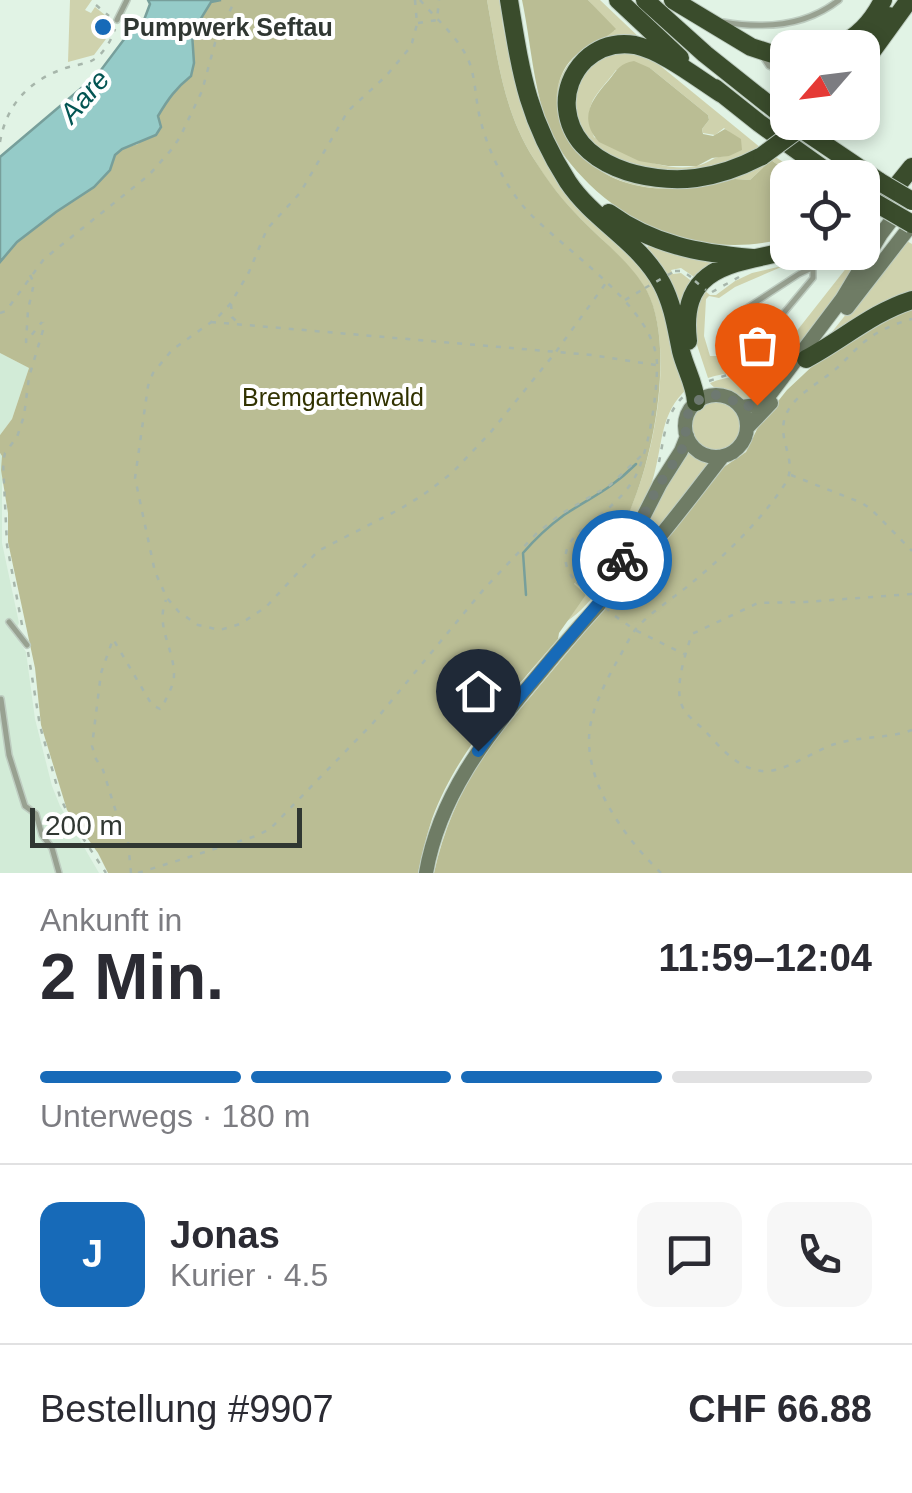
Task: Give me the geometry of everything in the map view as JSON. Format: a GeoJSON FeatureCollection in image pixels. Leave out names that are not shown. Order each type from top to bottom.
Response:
{"type":"FeatureCollection","features":[{"type":"Feature","properties":{"kind":"highway"},"geometry":{"type":"LineString","coordinates":[[510,0],[527,98],[544,142],[579,196],[636,250],[663,285],[694,389],[702,393]]}},
{"type":"Feature","properties":{"kind":"highway"},"geometry":{"type":"LineString","coordinates":[[618,0],[722,94],[810,160]]}},
{"type":"Feature","properties":{"kind":"highway"},"geometry":{"type":"LineString","coordinates":[[645,0],[770,106]]}},
{"type":"Feature","properties":{"kind":"highway"},"geometry":{"type":"LineString","coordinates":[[673,0],[770,55]]}},
{"type":"Feature","properties":{"kind":"highway"},"geometry":{"type":"LineString","coordinates":[[862,30],[883,0]]}},
{"type":"Feature","properties":{"kind":"highway"},"geometry":{"type":"LineString","coordinates":[[874,30],[906,0]]}},
{"type":"Feature","properties":{"kind":"highway"},"geometry":{"type":"LineString","coordinates":[[880,38],[906,0]]}},
{"type":"Feature","properties":{"kind":"highway"},"geometry":{"type":"LineString","coordinates":[[722,94],[653,52],[619,44],[591,55],[576,71],[568,88],[568,114],[580,140],[594,155],[645,176],[673,179],[730,170],[762,156],[784,140]]}},
{"type":"Feature","properties":{"kind":"highway"},"geometry":{"type":"LineString","coordinates":[[817,140],[880,182],[912,198]]}},
{"type":"Feature","properties":{"kind":"highway"},"geometry":{"type":"LineString","coordinates":[[559,165],[595,202],[642,234],[685,250],[752,258]]}},
{"type":"Feature","properties":{"kind":"highway"},"geometry":{"type":"LineString","coordinates":[[880,203],[912,168]]}},
{"type":"Feature","properties":{"kind":"highway"},"geometry":{"type":"LineString","coordinates":[[880,205],[912,224]]}},
{"type":"Feature","properties":{"kind":"highway"},"geometry":{"type":"LineString","coordinates":[[702,393],[689,347],[690,301],[698,285],[711,273],[729,264],[770,255]]}},
{"type":"Feature","properties":{"kind":"highway"},"geometry":{"type":"LineString","coordinates":[[806,359],[877,315],[912,300]]}},
{"type":"Feature","properties":{"kind":"main road"},"geometry":{"type":"LineString","coordinates":[[880,234],[912,198]]}},
{"type":"Feature","properties":{"kind":"main road"},"geometry":{"type":"LineString","coordinates":[[426,873],[440,822],[465,770],[504,715],[740,446],[912,224]]}},
{"type":"Feature","properties":{"kind":"main road"},"geometry":{"type":"LineString","coordinates":[[741,407],[760,403],[770,394],[842,298],[857,270]]}},
{"type":"Feature","properties":{"kind":"main road"},"geometry":{"type":"LineString","coordinates":[[602,599],[681,451],[687,414],[702,393],[732,398],[741,407],[751,430]]}},
{"type":"Feature","properties":{"kind":"main road"},"geometry":{"type":"LineString","coordinates":[[686,436],[701,453],[725,460]]}},
{"type":"Feature","properties":{"kind":"lane"},"geometry":{"type":"LineString","coordinates":[[117,20],[126,0]]}},
{"type":"Feature","properties":{"kind":"lane"},"geometry":{"type":"LineString","coordinates":[[702,18],[748,25],[786,23],[812,16],[839,0]]}},
{"type":"Feature","properties":{"kind":"lane"},"geometry":{"type":"LineString","coordinates":[[814,267],[814,278],[772,328],[736,327],[733,320],[738,314],[814,267]]}},
{"type":"Feature","properties":{"kind":"lane"},"geometry":{"type":"LineString","coordinates":[[9,622],[27,645]]}},
{"type":"Feature","properties":{"kind":"lane"},"geometry":{"type":"LineString","coordinates":[[0,697],[9,755],[24,806],[36,814],[60,873]]}},
{"type":"Feature","properties":{"kind":"path"},"geometry":{"type":"LineString","coordinates":[[0,314],[44,259],[149,175],[172,149],[202,91],[215,43],[235,0]]}},
{"type":"Feature","properties":{"kind":"path"},"geometry":{"type":"LineString","coordinates":[[418,0],[455,38],[470,63],[485,134],[513,193],[532,216],[624,301],[653,340],[656,390],[640,467],[611,506],[573,536],[565,556],[566,567],[576,582],[615,616],[685,655]]}},
{"type":"Feature","properties":{"kind":"path"},"geometry":{"type":"LineString","coordinates":[[418,0],[412,42],[401,60],[348,111],[300,193],[267,229],[231,304],[172,350],[148,386],[135,478],[155,572],[167,598],[190,621],[209,629],[230,628],[254,616],[318,551],[400,508],[452,473],[490,433],[606,283]]}},
{"type":"Feature","properties":{"kind":"path"},"geometry":{"type":"LineString","coordinates":[[437,20],[438,0]]}},
{"type":"Feature","properties":{"kind":"path"},"geometry":{"type":"LineString","coordinates":[[0,142],[3,126],[17,99],[38,80],[97,58],[114,36],[117,20],[96,5]]}},
{"type":"Feature","properties":{"kind":"path"},"geometry":{"type":"LineString","coordinates":[[417,24],[437,20]]}},
{"type":"Feature","properties":{"kind":"path"},"geometry":{"type":"LineString","coordinates":[[624,301],[674,271],[682,270],[706,290]]}},
{"type":"Feature","properties":{"kind":"path"},"geometry":{"type":"LineString","coordinates":[[30,276],[34,282],[26,342],[41,322],[44,325],[29,378],[24,416],[17,437],[4,456],[7,546],[40,726],[60,798],[106,873]]}},
{"type":"Feature","properties":{"kind":"path"},"geometry":{"type":"LineString","coordinates":[[231,304],[232,317],[240,324]]}},
{"type":"Feature","properties":{"kind":"path"},"geometry":{"type":"LineString","coordinates":[[661,873],[618,824],[600,785],[590,747],[590,728],[597,704],[636,630],[724,554],[782,490],[790,474],[783,430],[790,409],[865,340],[912,319]]}},
{"type":"Feature","properties":{"kind":"path"},"geometry":{"type":"LineString","coordinates":[[212,322],[555,352],[657,365]]}},
{"type":"Feature","properties":{"kind":"path"},"geometry":{"type":"LineString","coordinates":[[658,465],[673,408],[730,374],[780,366]]}},
{"type":"Feature","properties":{"kind":"path"},"geometry":{"type":"LineString","coordinates":[[725,460],[744,451],[751,430]]}},
{"type":"Feature","properties":{"kind":"path"},"geometry":{"type":"LineString","coordinates":[[138,873],[270,829],[373,723],[484,589],[536,534],[565,511],[610,486],[643,454]]}},
{"type":"Feature","properties":{"kind":"path"},"geometry":{"type":"LineString","coordinates":[[790,474],[862,503],[912,552]]}},
{"type":"Feature","properties":{"kind":"path"},"geometry":{"type":"LineString","coordinates":[[912,594],[758,603],[693,632],[680,692],[682,707],[720,748],[736,762],[757,770],[771,771],[840,742],[912,730]]}},
{"type":"Feature","properties":{"kind":"path"},"geometry":{"type":"LineString","coordinates":[[131,873],[128,841],[92,746],[95,712],[101,673],[113,639],[152,705],[162,707],[174,681],[161,616],[167,598]]}},
{"type":"Feature","properties":{"kind":"shaded area"},"geometry":{"type":"Polygon","coordinates":[[[70,0],[92,0],[85,10],[91,13],[95,7],[105,15],[95,32],[106,39],[94,55],[68,62],[70,0]]]}},
{"type":"Feature","properties":{"kind":"shaded area"},"geometry":{"type":"Polygon","coordinates":[[[487,0],[504,0],[503,26],[523,111],[541,151],[551,168],[631,251],[631,259],[663,300],[687,389],[667,418],[654,475],[637,521],[594,595],[566,622],[586,595],[573,585],[614,540],[639,485],[657,414],[660,342],[654,310],[643,285],[562,198],[523,141],[503,82],[487,0]]]}},
{"type":"Feature","properties":{"kind":"shaded area"},"geometry":{"type":"Polygon","coordinates":[[[588,0],[600,0],[642,40],[626,40],[571,73],[571,135],[648,180],[774,156],[780,160],[770,160],[750,180],[731,179],[679,189],[636,185],[601,171],[572,144],[562,128],[556,92],[573,59],[615,30],[588,0]]]}},
{"type":"Feature","properties":{"kind":"shaded area"},"geometry":{"type":"Polygon","coordinates":[[[617,52],[638,53],[652,59],[761,148],[713,168],[680,172],[646,169],[600,149],[580,124],[576,97],[588,68],[617,52]],[[650,68],[616,70],[590,108],[594,137],[645,160],[673,167],[700,165],[729,156],[734,136],[724,128],[715,135],[703,133],[708,115],[650,68]]]}},
{"type":"Feature","properties":{"kind":"shaded area"},"geometry":{"type":"Polygon","coordinates":[[[905,240],[912,244],[912,296],[824,342],[905,240]]]}},
{"type":"Feature","properties":{"kind":"shaded area"},"geometry":{"type":"Polygon","coordinates":[[[648,246],[709,262],[727,259],[697,279],[681,268],[671,270],[694,283],[684,323],[645,251],[648,246]]]}},
{"type":"Feature","properties":{"kind":"shaded area"},"geometry":{"type":"Polygon","coordinates":[[[774,270],[719,298],[709,296],[704,336],[710,356],[772,356],[781,351],[845,270],[855,270],[784,362],[708,378],[694,336],[697,304],[705,291],[716,295],[752,273],[774,270]]]}},
{"type":"Feature","properties":{"kind":"shaded area"},"geometry":{"type":"Polygon","coordinates":[[[0,353],[29,368],[12,419],[0,435],[0,353]]]}},
{"type":"Feature","properties":{"kind":"shaded area"},"geometry":{"type":"Polygon","coordinates":[[[783,367],[766,395],[744,402],[710,383],[765,372],[783,367]]]}},
{"type":"Feature","properties":{"kind":"shaded area"},"geometry":{"type":"Polygon","coordinates":[[[716,402],[733,409],[740,426],[733,443],[716,450],[699,443],[692,426],[699,409],[716,402]]]}},
{"type":"Feature","properties":{"kind":"shaded area"},"geometry":{"type":"Polygon","coordinates":[[[685,450],[713,465],[625,566],[685,450]]]}},
{"type":"Feature","properties":{"kind":"shaded area"},"geometry":{"type":"Polygon","coordinates":[[[0,453],[2,543],[19,623],[14,633],[26,652],[35,719],[52,786],[99,873],[0,873],[0,453]]]}},
{"type":"Feature","properties":{"kind":"green space","name":"Bremgartenwald"},"geometry":{"type":"Polygon","coordinates":[[[487,0],[503,82],[523,141],[562,198],[640,281],[656,317],[660,382],[656,417],[649,453],[628,516],[615,540],[574,584],[586,595],[558,639],[470,746],[432,819],[418,873],[108,873],[67,810],[41,725],[35,668],[8,542],[0,453],[0,435],[12,419],[29,368],[0,353],[0,262],[17,242],[94,187],[122,149],[138,144],[175,88],[194,48],[192,33],[211,1],[487,0]]]}},
{"type":"Feature","properties":{"kind":"green space"},"geometry":{"type":"Polygon","coordinates":[[[522,0],[588,0],[616,29],[573,58],[563,72],[557,109],[571,142],[606,174],[647,187],[676,189],[750,180],[770,161],[770,241],[733,245],[681,238],[656,229],[610,202],[589,184],[556,143],[536,81],[522,0]]]}},
{"type":"Feature","properties":{"kind":"green space"},"geometry":{"type":"Polygon","coordinates":[[[634,61],[650,68],[708,115],[703,134],[713,136],[725,129],[741,139],[742,150],[697,166],[668,166],[639,161],[599,142],[589,125],[592,102],[619,68],[634,61]]]}},
{"type":"Feature","properties":{"kind":"green space"},"geometry":{"type":"Polygon","coordinates":[[[912,306],[912,873],[434,873],[458,802],[497,737],[721,469],[746,452],[759,425],[787,390],[836,346],[912,306]]]}},
{"type":"Feature","properties":{"kind":"water","name":"Aare"},"geometry":{"type":"Polygon","coordinates":[[[148,0],[221,0],[211,2],[192,33],[191,76],[158,116],[161,127],[156,135],[122,149],[94,187],[17,242],[0,262],[0,157],[98,74],[128,34],[144,20],[148,0]]]}},
{"type":"Feature","properties":{"kind":"waterway"},"geometry":{"type":"LineString","coordinates":[[526,595],[523,553],[558,519],[609,487],[636,464]]}},
{"type":"Feature","properties":{"kind":"way so far"},"geometry":{"type":"LineString","coordinates":[[622,560],[681,451],[691,408],[700,399],[713,395],[732,398],[741,407],[757,405]]}},
{"type":"Feature","properties":{"kind":"place","name":"Pumpwerk Seftau"},"geometry":{"type":"Point","coordinates":[103,27]}},
{"type":"Feature","properties":{"kind":"route"},"geometry":{"type":"LineString","coordinates":[[478,751],[602,599],[622,560]]}}]}
